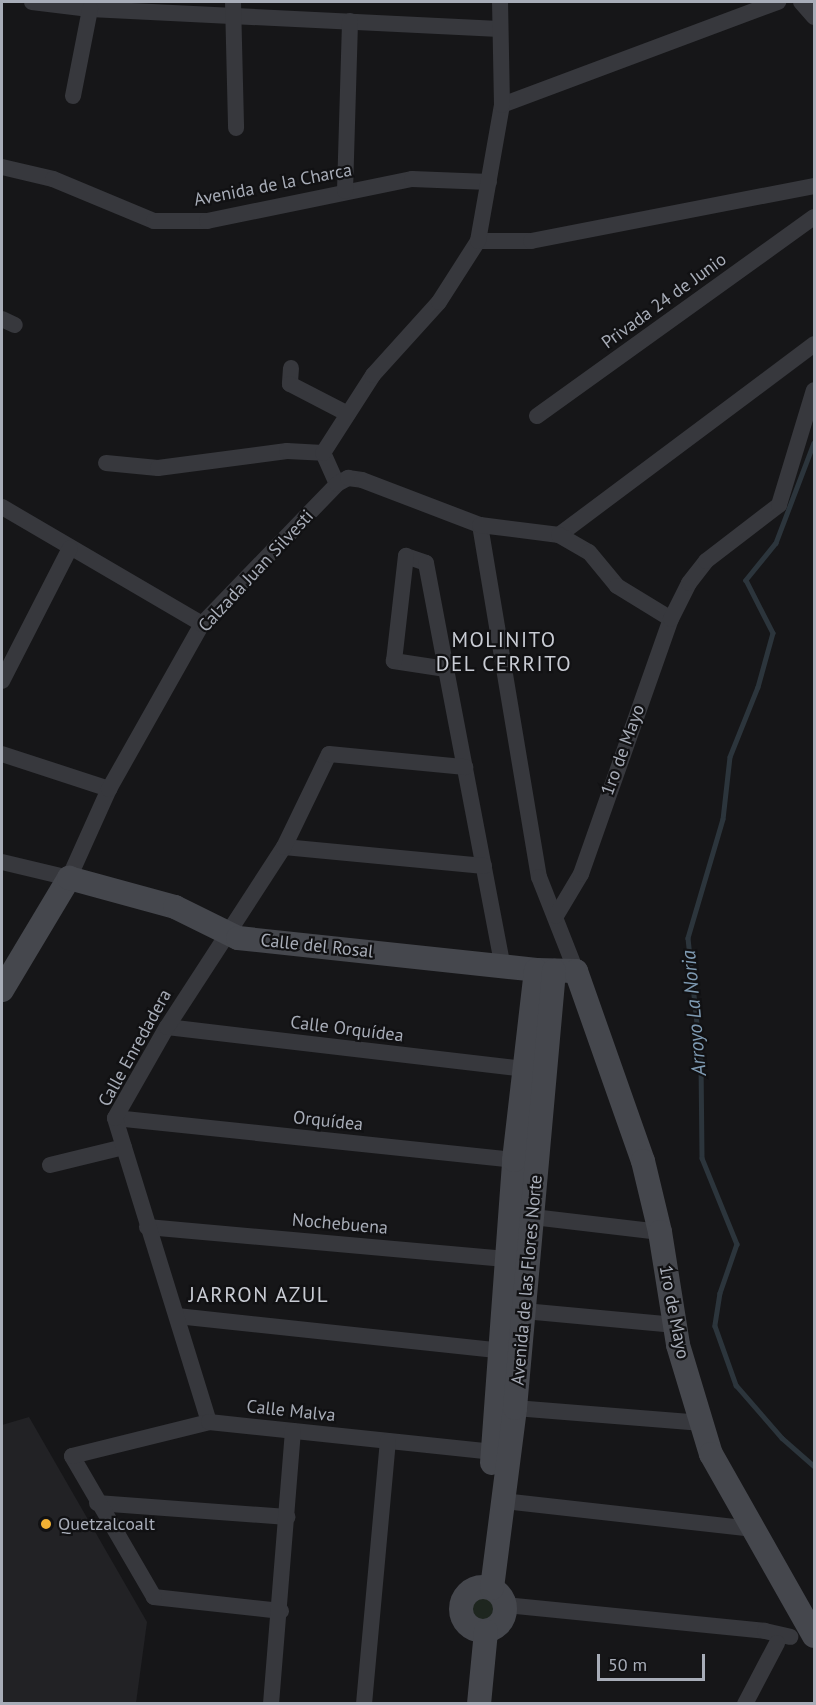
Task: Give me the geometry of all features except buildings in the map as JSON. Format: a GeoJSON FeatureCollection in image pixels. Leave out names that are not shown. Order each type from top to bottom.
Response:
{"type":"FeatureCollection","features":[{"type":"Feature","properties":{"kind":"street"},"geometry":{"type":"LineString","coordinates":[[32,2],[90,9],[232,9],[351,21],[500,29]]}},
{"type":"Feature","properties":{"kind":"street"},"geometry":{"type":"LineString","coordinates":[[323,453],[373,375],[439,302],[478,241],[502,105],[500,2]]}},
{"type":"Feature","properties":{"kind":"street"},"geometry":{"type":"LineString","coordinates":[[502,105],[778,2]]}},
{"type":"Feature","properties":{"kind":"street"},"geometry":{"type":"LineString","coordinates":[[801,2],[814,17]]}},
{"type":"Feature","properties":{"kind":"street"},"geometry":{"type":"LineString","coordinates":[[73,96],[90,9]]}},
{"type":"Feature","properties":{"kind":"street"},"geometry":{"type":"LineString","coordinates":[[232,9],[236,128]]}},
{"type":"Feature","properties":{"kind":"street"},"geometry":{"type":"LineString","coordinates":[[345,191],[351,21]]}},
{"type":"Feature","properties":{"kind":"street","name":"Avenida de la Charca"},"geometry":{"type":"LineString","coordinates":[[2,167],[53,179],[154,221],[207,220],[412,179],[489,182]]}},
{"type":"Feature","properties":{"kind":"street"},"geometry":{"type":"LineString","coordinates":[[478,241],[531,241],[814,186]]}},
{"type":"Feature","properties":{"kind":"street","name":"Privada 24 de Junio"},"geometry":{"type":"LineString","coordinates":[[537,416],[814,217]]}},
{"type":"Feature","properties":{"kind":"street"},"geometry":{"type":"LineString","coordinates":[[559,535],[814,344]]}},
{"type":"Feature","properties":{"kind":"street"},"geometry":{"type":"LineString","coordinates":[[291,368],[290,384],[348,414]]}},
{"type":"Feature","properties":{"kind":"street","name":"1ro de Mayo"},"geometry":{"type":"LineString","coordinates":[[556,916],[581,874],[671,619],[689,583],[706,561],[779,505],[814,390]]}},
{"type":"Feature","properties":{"kind":"street"},"geometry":{"type":"LineString","coordinates":[[106,462],[158,468],[287,451],[323,453]]}},
{"type":"Feature","properties":{"kind":"street"},"geometry":{"type":"LineString","coordinates":[[323,453],[337,484],[348,478],[362,480],[480,525],[559,535],[589,552],[617,586],[671,619]]}},
{"type":"Feature","properties":{"kind":"street","name":"Calzada Juan Silvesti"},"geometry":{"type":"LineString","coordinates":[[4,980],[69,878],[109,789],[202,624],[337,484]]}},
{"type":"Feature","properties":{"kind":"street"},"geometry":{"type":"LineString","coordinates":[[2,507],[202,624]]}},
{"type":"Feature","properties":{"kind":"street","name":"Avenida de las Flores Norte"},"geometry":{"type":"LineString","coordinates":[[480,525],[539,877],[556,916],[555,971],[526,1161],[519,1260],[503,1351],[495,1598]]}},
{"type":"Feature","properties":{"kind":"street"},"geometry":{"type":"LineString","coordinates":[[2,681],[70,548]]}},
{"type":"Feature","properties":{"kind":"street"},"geometry":{"type":"LineString","coordinates":[[446,669],[394,661],[406,555],[426,563],[503,967]]}},
{"type":"Feature","properties":{"kind":"street"},"geometry":{"type":"LineString","coordinates":[[2,754],[109,789]]}},
{"type":"Feature","properties":{"kind":"street","name":"Calle Enredadera"},"geometry":{"type":"LineString","coordinates":[[209,1422],[115,1118],[167,1027],[226,932],[284,847],[329,754],[465,767]]}},
{"type":"Feature","properties":{"kind":"street"},"geometry":{"type":"LineString","coordinates":[[284,847],[484,866]]}},
{"type":"Feature","properties":{"kind":"street"},"geometry":{"type":"LineString","coordinates":[[2,862],[69,878]]}},
{"type":"Feature","properties":{"kind":"street","name":"Calle del Rosal"},"geometry":{"type":"LineString","coordinates":[[69,878],[174,907],[238,938],[555,971]]}},
{"type":"Feature","properties":{"kind":"street","name":"1ro de Mayo"},"geometry":{"type":"LineString","coordinates":[[555,971],[643,1161],[660,1232],[675,1324],[711,1454],[814,1637]]}},
{"type":"Feature","properties":{"kind":"street","name":"Avenida de las Flores Norte"},"geometry":{"type":"LineString","coordinates":[[495,1598],[504,1501],[501,1453],[515,1408],[524,1311],[519,1260],[532,1217],[526,1161],[524,1069],[555,971]]}},
{"type":"Feature","properties":{"kind":"street","name":"Calle Orquídea"},"geometry":{"type":"LineString","coordinates":[[167,1027],[524,1069]]}},
{"type":"Feature","properties":{"kind":"street","name":"Orquídea"},"geometry":{"type":"LineString","coordinates":[[115,1118],[526,1161]]}},
{"type":"Feature","properties":{"kind":"street"},"geometry":{"type":"LineString","coordinates":[[50,1165],[124,1147]]}},
{"type":"Feature","properties":{"kind":"street"},"geometry":{"type":"LineString","coordinates":[[532,1217],[660,1232]]}},
{"type":"Feature","properties":{"kind":"street","name":"Nochebuena"},"geometry":{"type":"LineString","coordinates":[[147,1227],[519,1260]]}},
{"type":"Feature","properties":{"kind":"street"},"geometry":{"type":"LineString","coordinates":[[524,1311],[675,1324]]}},
{"type":"Feature","properties":{"kind":"street"},"geometry":{"type":"LineString","coordinates":[[177,1316],[503,1351]]}},
{"type":"Feature","properties":{"kind":"street"},"geometry":{"type":"LineString","coordinates":[[515,1408],[702,1423]]}},
{"type":"Feature","properties":{"kind":"street","name":"Calle Malva"},"geometry":{"type":"LineString","coordinates":[[97,1503],[72,1456],[209,1422],[501,1453]]}},
{"type":"Feature","properties":{"kind":"street"},"geometry":{"type":"LineString","coordinates":[[271,1704],[281,1611],[293,1431]]}},
{"type":"Feature","properties":{"kind":"street"},"geometry":{"type":"LineString","coordinates":[[364,1704],[388,1442]]}},
{"type":"Feature","properties":{"kind":"street"},"geometry":{"type":"LineString","coordinates":[[504,1501],[754,1529]]}},
{"type":"Feature","properties":{"kind":"street"},"geometry":{"type":"LineString","coordinates":[[97,1503],[287,1517]]}},
{"type":"Feature","properties":{"kind":"street"},"geometry":{"type":"LineString","coordinates":[[97,1503],[154,1597],[281,1611]]}},
{"type":"Feature","properties":{"kind":"street"},"geometry":{"type":"LineString","coordinates":[[495,1598],[498,1625],[482,1631],[466,1623],[460,1610],[465,1595],[495,1598],[653,1624],[784,1640],[814,1637]]}},
{"type":"Feature","properties":{"kind":"street"},"geometry":{"type":"LineString","coordinates":[[472,1704],[482,1631]]}},
{"type":"Feature","properties":{"kind":"street"},"geometry":{"type":"LineString","coordinates":[[479,1704],[482,1631]]}},
{"type":"Feature","properties":{"kind":"street"},"geometry":{"type":"LineString","coordinates":[[745,1704],[784,1640]]}},
{"type":"Feature","properties":{"kind":"shaded area","name":"Quetzalcoalt"},"geometry":{"type":"Polygon","coordinates":[[[29,1417],[147,1622],[136,1703],[2,1703],[2,1425],[29,1417]]]}},
{"type":"Feature","properties":{"kind":"shaded area"},"geometry":{"type":"Polygon","coordinates":[[[484,1587],[505,1613],[478,1631],[462,1602],[484,1587]]]}},
{"type":"Feature","properties":{"kind":"waterway","name":"Arroyo La Noria"},"geometry":{"type":"LineString","coordinates":[[814,443],[776,543],[746,580],[773,633],[758,687],[730,757],[723,819],[688,938],[701,1061],[702,1158],[737,1244],[720,1293],[715,1326],[736,1385],[782,1438],[814,1466]]}},
{"type":"Feature","properties":{"kind":"place","name":"Quetzalcoalt"},"geometry":{"type":"Point","coordinates":[46,1524]}},
{"type":"Feature","properties":{"kind":"district","name":"MOLINITO DEL CERRITO"},"geometry":{"type":"Point","coordinates":[504,652]}},
{"type":"Feature","properties":{"kind":"district","name":"JARRON AZUL"},"geometry":{"type":"Point","coordinates":[259,1295]}}]}
